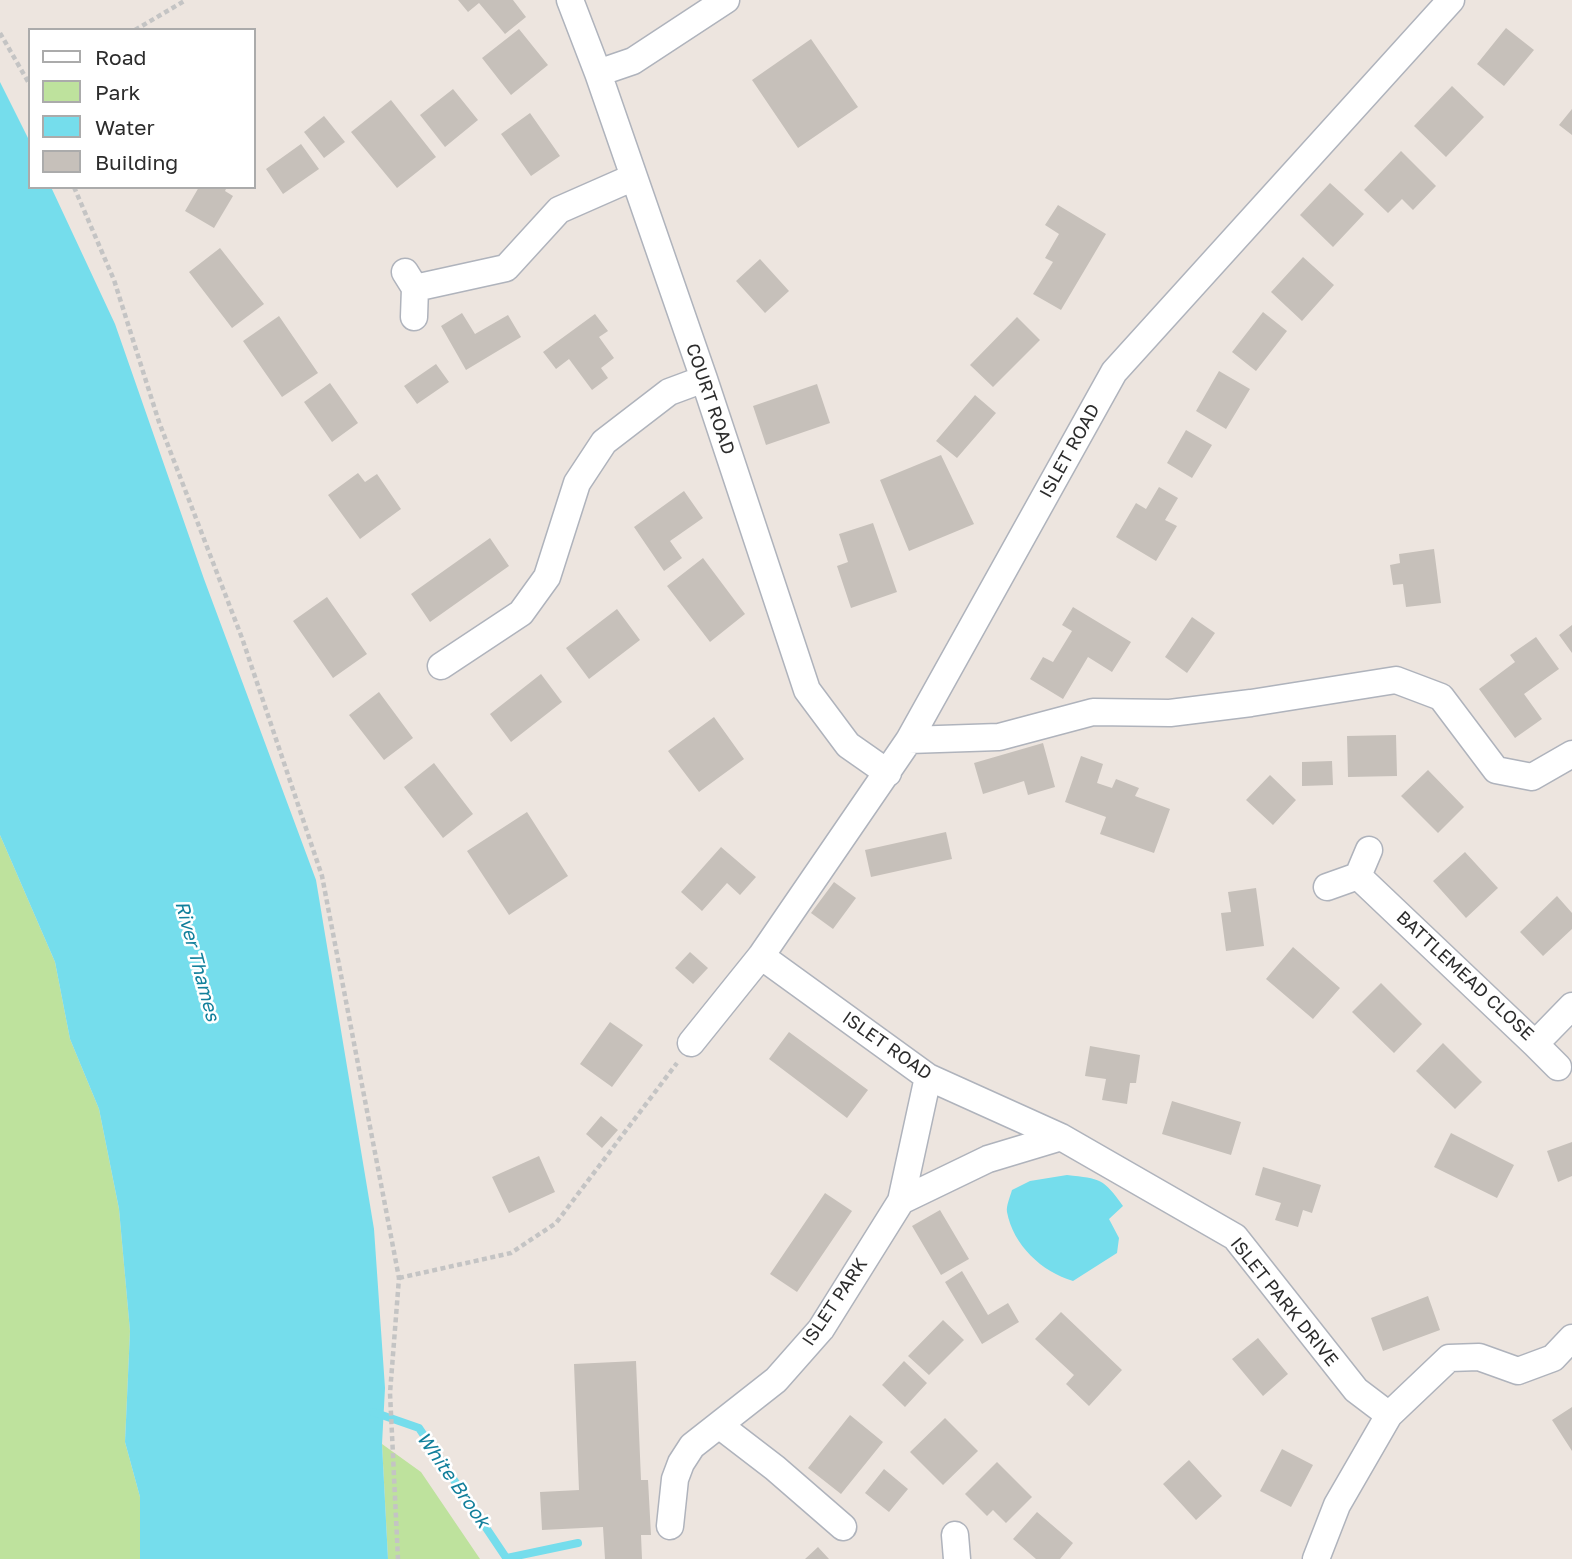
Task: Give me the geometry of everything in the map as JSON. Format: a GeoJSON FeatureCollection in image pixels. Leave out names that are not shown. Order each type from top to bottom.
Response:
{"type":"FeatureCollection","features":[{"type":"Feature","properties":{"kind":"street","name":"COURT ROAD"},"geometry":{"type":"LineString","coordinates":[[570,0],[598,72],[704,379],[807,690],[848,745],[888,773]]}},
{"type":"Feature","properties":{"kind":"street"},"geometry":{"type":"LineString","coordinates":[[598,72],[633,61],[726,0]]}},
{"type":"Feature","properties":{"kind":"street","name":"ISLET ROAD"},"geometry":{"type":"LineString","coordinates":[[691,1044],[761,956],[909,740],[1114,372],[1451,0]]}},
{"type":"Feature","properties":{"kind":"street"},"geometry":{"type":"LineString","coordinates":[[414,317],[410,280],[506,268],[559,210],[634,177]]}},
{"type":"Feature","properties":{"kind":"street"},"geometry":{"type":"LineString","coordinates":[[441,666],[521,613],[547,577],[577,483],[604,442],[669,392],[704,379]]}},
{"type":"Feature","properties":{"kind":"street"},"geometry":{"type":"LineString","coordinates":[[909,740],[999,737],[1093,712],[1170,713],[1396,680],[1441,697],[1496,770],[1532,777],[1572,754]]}},
{"type":"Feature","properties":{"kind":"street"},"geometry":{"type":"LineString","coordinates":[[1327,887],[1357,876],[1370,849]]}},
{"type":"Feature","properties":{"kind":"street","name":"BATTLEMEAD CLOSE"},"geometry":{"type":"LineString","coordinates":[[1357,876],[1535,1044],[1572,1006]]}},
{"type":"Feature","properties":{"kind":"street","name":"ISLET ROAD"},"geometry":{"type":"LineString","coordinates":[[761,956],[928,1077],[1061,1137]]}},
{"type":"Feature","properties":{"kind":"street"},"geometry":{"type":"LineString","coordinates":[[1535,1044],[1558,1067]]}},
{"type":"Feature","properties":{"kind":"street","name":"ISLET PARK"},"geometry":{"type":"LineString","coordinates":[[670,1526],[675,1479],[692,1446],[776,1380],[821,1329],[901,1201],[928,1077]]}},
{"type":"Feature","properties":{"kind":"street"},"geometry":{"type":"LineString","coordinates":[[901,1201],[988,1159],[1061,1137]]}},
{"type":"Feature","properties":{"kind":"street","name":"ISLET PARK DRIVE"},"geometry":{"type":"LineString","coordinates":[[1061,1137],[1235,1237],[1356,1390],[1389,1415]]}},
{"type":"Feature","properties":{"kind":"street"},"geometry":{"type":"LineString","coordinates":[[1316,1559],[1337,1505],[1389,1415],[1449,1358],[1479,1357],[1518,1371],[1553,1358],[1572,1338]]}},
{"type":"Feature","properties":{"kind":"street"},"geometry":{"type":"LineString","coordinates":[[719,1425],[775,1468],[843,1527]]}},
{"type":"Feature","properties":{"kind":"path"},"geometry":{"type":"LineString","coordinates":[[138,28],[186,0]]}},
{"type":"Feature","properties":{"kind":"path"},"geometry":{"type":"LineString","coordinates":[[0,33],[28,82]]}},
{"type":"Feature","properties":{"kind":"path"},"geometry":{"type":"LineString","coordinates":[[75,189],[114,280],[159,422],[242,638],[322,876],[399,1278],[390,1393],[398,1559]]}},
{"type":"Feature","properties":{"kind":"path"},"geometry":{"type":"LineString","coordinates":[[399,1278],[511,1253],[556,1223],[691,1044]]}},
{"type":"Feature","properties":{"kind":"green space"},"geometry":{"type":"Polygon","coordinates":[[[0,835],[55,962],[70,1039],[99,1109],[119,1209],[130,1331],[125,1442],[140,1497],[140,1559],[0,1559],[0,835]]]}},
{"type":"Feature","properties":{"kind":"green space"},"geometry":{"type":"Polygon","coordinates":[[[382,1444],[421,1472],[480,1559],[388,1559],[382,1444]]]}},
{"type":"Feature","properties":{"kind":"water","name":"River Thames"},"geometry":{"type":"Polygon","coordinates":[[[0,82],[28,138],[28,189],[52,189],[115,324],[204,579],[316,880],[374,1229],[385,1388],[382,1444],[388,1559],[140,1559],[140,1497],[125,1442],[130,1331],[119,1209],[99,1109],[70,1039],[55,962],[0,835],[0,82]]]}},
{"type":"Feature","properties":{"kind":"water"},"geometry":{"type":"Polygon","coordinates":[[[1067,1175],[1100,1182],[1111,1190],[1123,1206],[1109,1219],[1119,1238],[1117,1253],[1073,1281],[1050,1271],[1031,1256],[1015,1235],[1007,1210],[1012,1190],[1030,1181],[1067,1175]]]}},
{"type":"Feature","properties":{"kind":"building"},"geometry":{"type":"Polygon","coordinates":[[[458,0],[513,0],[526,17],[505,34],[479,3],[468,12],[458,0]]]}},
{"type":"Feature","properties":{"kind":"building"},"geometry":{"type":"Polygon","coordinates":[[[1506,28],[1534,50],[1504,86],[1477,64],[1506,28]]]}},
{"type":"Feature","properties":{"kind":"building"},"geometry":{"type":"Polygon","coordinates":[[[519,29],[548,65],[511,95],[482,58],[519,29]]]}},
{"type":"Feature","properties":{"kind":"building"},"geometry":{"type":"Polygon","coordinates":[[[811,39],[858,107],[798,148],[752,80],[811,39]]]}},
{"type":"Feature","properties":{"kind":"building"},"geometry":{"type":"Polygon","coordinates":[[[1452,86],[1484,117],[1446,157],[1414,126],[1452,86]]]}},
{"type":"Feature","properties":{"kind":"building"},"geometry":{"type":"Polygon","coordinates":[[[453,89],[478,120],[445,147],[420,115],[453,89]]]}},
{"type":"Feature","properties":{"kind":"building"},"geometry":{"type":"Polygon","coordinates":[[[391,100],[436,157],[397,188],[351,132],[391,100]]]}},
{"type":"Feature","properties":{"kind":"building"},"geometry":{"type":"Polygon","coordinates":[[[1572,109],[1572,135],[1559,125],[1572,109]]]}},
{"type":"Feature","properties":{"kind":"building"},"geometry":{"type":"Polygon","coordinates":[[[530,113],[560,156],[531,176],[501,134],[530,113]]]}},
{"type":"Feature","properties":{"kind":"building"},"geometry":{"type":"Polygon","coordinates":[[[324,116],[345,142],[324,158],[304,132],[324,116]]]}},
{"type":"Feature","properties":{"kind":"building"},"geometry":{"type":"Polygon","coordinates":[[[301,144],[319,169],[283,194],[266,169],[301,144]]]}},
{"type":"Feature","properties":{"kind":"building"},"geometry":{"type":"Polygon","coordinates":[[[1401,151],[1436,186],[1413,210],[1402,199],[1388,213],[1364,190],[1401,151]]]}},
{"type":"Feature","properties":{"kind":"building"},"geometry":{"type":"Polygon","coordinates":[[[1330,183],[1364,214],[1333,247],[1300,215],[1330,183]]]}},
{"type":"Feature","properties":{"kind":"building"},"geometry":{"type":"Polygon","coordinates":[[[198,189],[226,189],[225,191],[233,196],[214,228],[185,211],[198,189]]]}},
{"type":"Feature","properties":{"kind":"building"},"geometry":{"type":"Polygon","coordinates":[[[1058,205],[1106,234],[1061,310],[1033,294],[1053,262],[1045,258],[1059,234],[1045,225],[1058,205]]]}},
{"type":"Feature","properties":{"kind":"building"},"geometry":{"type":"Polygon","coordinates":[[[220,248],[264,304],[232,328],[189,272],[220,248]]]}},
{"type":"Feature","properties":{"kind":"building"},"geometry":{"type":"Polygon","coordinates":[[[1303,257],[1334,285],[1302,321],[1271,292],[1303,257]]]}},
{"type":"Feature","properties":{"kind":"building"},"geometry":{"type":"Polygon","coordinates":[[[760,259],[789,291],[765,313],[736,281],[760,259]]]}},
{"type":"Feature","properties":{"kind":"building"},"geometry":{"type":"Polygon","coordinates":[[[1263,312],[1287,331],[1256,371],[1232,352],[1263,312]]]}},
{"type":"Feature","properties":{"kind":"building"},"geometry":{"type":"Polygon","coordinates":[[[462,313],[475,334],[508,315],[521,337],[466,370],[441,326],[462,313]]]}},
{"type":"Feature","properties":{"kind":"building"},"geometry":{"type":"Polygon","coordinates":[[[595,314],[608,331],[599,337],[614,358],[601,368],[608,378],[592,390],[569,359],[556,369],[543,352],[595,314]]]}},
{"type":"Feature","properties":{"kind":"building"},"geometry":{"type":"Polygon","coordinates":[[[279,316],[318,373],[282,397],[243,341],[279,316]]]}},
{"type":"Feature","properties":{"kind":"building"},"geometry":{"type":"Polygon","coordinates":[[[1017,317],[1040,340],[993,387],[970,365],[1017,317]]]}},
{"type":"Feature","properties":{"kind":"building"},"geometry":{"type":"Polygon","coordinates":[[[436,364],[449,382],[417,404],[404,386],[436,364]]]}},
{"type":"Feature","properties":{"kind":"building"},"geometry":{"type":"Polygon","coordinates":[[[1219,371],[1250,389],[1226,429],[1196,411],[1219,371]]]}},
{"type":"Feature","properties":{"kind":"building"},"geometry":{"type":"Polygon","coordinates":[[[330,383],[358,423],[332,442],[304,402],[330,383]]]}},
{"type":"Feature","properties":{"kind":"building"},"geometry":{"type":"Polygon","coordinates":[[[817,384],[830,423],[766,445],[753,406],[817,384]]]}},
{"type":"Feature","properties":{"kind":"building"},"geometry":{"type":"Polygon","coordinates":[[[975,395],[996,413],[957,458],[936,441],[975,395]]]}},
{"type":"Feature","properties":{"kind":"building"},"geometry":{"type":"Polygon","coordinates":[[[1186,430],[1212,445],[1192,478],[1167,463],[1186,430]]]}},
{"type":"Feature","properties":{"kind":"building"},"geometry":{"type":"Polygon","coordinates":[[[941,455],[974,524],[909,551],[880,480],[941,455]]]}},
{"type":"Feature","properties":{"kind":"building"},"geometry":{"type":"Polygon","coordinates":[[[358,473],[365,482],[377,474],[401,509],[360,539],[328,495],[358,473]]]}},
{"type":"Feature","properties":{"kind":"building"},"geometry":{"type":"Polygon","coordinates":[[[1159,487],[1178,498],[1165,520],[1177,526],[1156,561],[1116,537],[1136,503],[1146,509],[1159,487]]]}},
{"type":"Feature","properties":{"kind":"building"},"geometry":{"type":"Polygon","coordinates":[[[684,491],[703,518],[670,541],[682,558],[664,571],[634,527],[684,491]]]}},
{"type":"Feature","properties":{"kind":"building"},"geometry":{"type":"Polygon","coordinates":[[[873,523],[897,592],[851,608],[837,566],[848,562],[839,534],[873,523]]]}},
{"type":"Feature","properties":{"kind":"building"},"geometry":{"type":"Polygon","coordinates":[[[490,538],[509,566],[430,622],[411,594],[490,538]]]}},
{"type":"Feature","properties":{"kind":"building"},"geometry":{"type":"Polygon","coordinates":[[[1434,549],[1441,603],[1406,607],[1403,584],[1393,585],[1390,565],[1400,563],[1399,554],[1434,549]]]}},
{"type":"Feature","properties":{"kind":"building"},"geometry":{"type":"Polygon","coordinates":[[[703,558],[745,614],[710,642],[667,586],[703,558]]]}},
{"type":"Feature","properties":{"kind":"building"},"geometry":{"type":"Polygon","coordinates":[[[327,597],[367,654],[333,678],[293,621],[327,597]]]}},
{"type":"Feature","properties":{"kind":"building"},"geometry":{"type":"Polygon","coordinates":[[[1073,607],[1131,642],[1112,672],[1088,657],[1063,699],[1030,679],[1043,657],[1053,662],[1072,631],[1062,625],[1073,607]]]}},
{"type":"Feature","properties":{"kind":"building"},"geometry":{"type":"Polygon","coordinates":[[[617,609],[640,640],[589,679],[566,648],[617,609]]]}},
{"type":"Feature","properties":{"kind":"building"},"geometry":{"type":"Polygon","coordinates":[[[1192,617],[1215,633],[1187,673],[1165,657],[1192,617]]]}},
{"type":"Feature","properties":{"kind":"building"},"geometry":{"type":"Polygon","coordinates":[[[1572,625],[1572,653],[1559,635],[1572,625]]]}},
{"type":"Feature","properties":{"kind":"building"},"geometry":{"type":"Polygon","coordinates":[[[1536,637],[1559,669],[1524,694],[1542,719],[1515,738],[1479,689],[1515,662],[1510,655],[1536,637]]]}},
{"type":"Feature","properties":{"kind":"building"},"geometry":{"type":"Polygon","coordinates":[[[541,674],[562,702],[511,742],[490,714],[541,674]]]}},
{"type":"Feature","properties":{"kind":"building"},"geometry":{"type":"Polygon","coordinates":[[[379,692],[413,738],[384,760],[349,715],[379,692]]]}},
{"type":"Feature","properties":{"kind":"building"},"geometry":{"type":"Polygon","coordinates":[[[714,717],[744,759],[699,792],[668,751],[714,717]]]}},
{"type":"Feature","properties":{"kind":"building"},"geometry":{"type":"Polygon","coordinates":[[[1396,735],[1397,776],[1348,777],[1347,736],[1396,735]]]}},
{"type":"Feature","properties":{"kind":"building"},"geometry":{"type":"Polygon","coordinates":[[[1043,743],[1055,787],[1028,795],[1024,781],[983,794],[974,763],[1043,743]]]}},
{"type":"Feature","properties":{"kind":"building"},"geometry":{"type":"Polygon","coordinates":[[[1081,756],[1103,764],[1097,783],[1112,788],[1116,779],[1139,788],[1135,796],[1170,809],[1154,853],[1100,834],[1106,817],[1065,802],[1081,756]]]}},
{"type":"Feature","properties":{"kind":"building"},"geometry":{"type":"Polygon","coordinates":[[[1332,761],[1333,785],[1302,786],[1302,762],[1332,761]]]}},
{"type":"Feature","properties":{"kind":"building"},"geometry":{"type":"Polygon","coordinates":[[[434,763],[473,814],[443,838],[404,787],[434,763]]]}},
{"type":"Feature","properties":{"kind":"building"},"geometry":{"type":"Polygon","coordinates":[[[1428,770],[1464,807],[1438,833],[1401,796],[1428,770]]]}},
{"type":"Feature","properties":{"kind":"building"},"geometry":{"type":"Polygon","coordinates":[[[1270,775],[1296,800],[1273,825],[1246,800],[1270,775]]]}},
{"type":"Feature","properties":{"kind":"building"},"geometry":{"type":"Polygon","coordinates":[[[527,812],[568,876],[509,915],[467,851],[527,812]]]}},
{"type":"Feature","properties":{"kind":"building"},"geometry":{"type":"Polygon","coordinates":[[[946,832],[952,859],[871,877],[865,850],[946,832]]]}},
{"type":"Feature","properties":{"kind":"building"},"geometry":{"type":"Polygon","coordinates":[[[721,847],[756,877],[740,895],[727,883],[702,911],[681,892],[721,847]]]}},
{"type":"Feature","properties":{"kind":"building"},"geometry":{"type":"Polygon","coordinates":[[[1465,852],[1498,888],[1466,918],[1433,881],[1465,852]]]}},
{"type":"Feature","properties":{"kind":"building"},"geometry":{"type":"Polygon","coordinates":[[[834,882],[856,898],[833,929],[811,913],[834,882]]]}},
{"type":"Feature","properties":{"kind":"building"},"geometry":{"type":"Polygon","coordinates":[[[1256,888],[1264,946],[1226,951],[1221,913],[1231,912],[1228,892],[1256,888]]]}},
{"type":"Feature","properties":{"kind":"building"},"geometry":{"type":"Polygon","coordinates":[[[1557,896],[1572,913],[1572,929],[1543,956],[1520,932],[1557,896]]]}},
{"type":"Feature","properties":{"kind":"building"},"geometry":{"type":"Polygon","coordinates":[[[1293,947],[1340,988],[1313,1019],[1266,979],[1293,947]]]}},
{"type":"Feature","properties":{"kind":"building"},"geometry":{"type":"Polygon","coordinates":[[[690,952],[708,968],[693,984],[675,968],[690,952]]]}},
{"type":"Feature","properties":{"kind":"building"},"geometry":{"type":"Polygon","coordinates":[[[1381,983],[1422,1024],[1394,1053],[1352,1012],[1381,983]]]}},
{"type":"Feature","properties":{"kind":"building"},"geometry":{"type":"Polygon","coordinates":[[[610,1022],[643,1045],[612,1087],[580,1064],[610,1022]]]}},
{"type":"Feature","properties":{"kind":"building"},"geometry":{"type":"Polygon","coordinates":[[[789,1032],[868,1090],[847,1118],[769,1059],[789,1032]]]}},
{"type":"Feature","properties":{"kind":"building"},"geometry":{"type":"Polygon","coordinates":[[[1443,1043],[1482,1082],[1455,1109],[1416,1071],[1443,1043]]]}},
{"type":"Feature","properties":{"kind":"building"},"geometry":{"type":"Polygon","coordinates":[[[1090,1046],[1140,1055],[1136,1083],[1130,1083],[1127,1104],[1102,1100],[1106,1079],[1085,1076],[1090,1046]]]}},
{"type":"Feature","properties":{"kind":"building"},"geometry":{"type":"Polygon","coordinates":[[[1172,1101],[1241,1122],[1231,1155],[1162,1134],[1172,1101]]]}},
{"type":"Feature","properties":{"kind":"building"},"geometry":{"type":"Polygon","coordinates":[[[601,1116],[618,1130],[602,1148],[586,1134],[601,1116]]]}},
{"type":"Feature","properties":{"kind":"building"},"geometry":{"type":"Polygon","coordinates":[[[1451,1133],[1514,1165],[1497,1198],[1434,1167],[1451,1133]]]}},
{"type":"Feature","properties":{"kind":"building"},"geometry":{"type":"Polygon","coordinates":[[[1572,1142],[1572,1176],[1558,1182],[1547,1151],[1572,1142]]]}},
{"type":"Feature","properties":{"kind":"building"},"geometry":{"type":"Polygon","coordinates":[[[539,1156],[555,1192],[509,1213],[492,1177],[539,1156]]]}},
{"type":"Feature","properties":{"kind":"building"},"geometry":{"type":"Polygon","coordinates":[[[1263,1167],[1321,1185],[1312,1213],[1303,1210],[1298,1227],[1275,1220],[1281,1203],[1255,1195],[1263,1167]]]}},
{"type":"Feature","properties":{"kind":"building"},"geometry":{"type":"Polygon","coordinates":[[[825,1193],[852,1211],[797,1292],[770,1274],[825,1193]]]}},
{"type":"Feature","properties":{"kind":"building"},"geometry":{"type":"Polygon","coordinates":[[[940,1210],[969,1259],[941,1275],[912,1226],[940,1210]]]}},
{"type":"Feature","properties":{"kind":"building"},"geometry":{"type":"Polygon","coordinates":[[[962,1271],[988,1315],[1008,1303],[1019,1322],[982,1344],[945,1282],[962,1271]]]}},
{"type":"Feature","properties":{"kind":"building"},"geometry":{"type":"Polygon","coordinates":[[[1428,1296],[1440,1330],[1383,1351],[1371,1318],[1428,1296]]]}},
{"type":"Feature","properties":{"kind":"building"},"geometry":{"type":"Polygon","coordinates":[[[1061,1312],[1122,1370],[1089,1406],[1066,1384],[1074,1375],[1035,1339],[1061,1312]]]}},
{"type":"Feature","properties":{"kind":"building"},"geometry":{"type":"Polygon","coordinates":[[[943,1320],[964,1340],[929,1375],[908,1356],[943,1320]]]}},
{"type":"Feature","properties":{"kind":"building"},"geometry":{"type":"Polygon","coordinates":[[[1258,1338],[1288,1374],[1263,1396],[1232,1359],[1258,1338]]]}},
{"type":"Feature","properties":{"kind":"building"},"geometry":{"type":"Polygon","coordinates":[[[636,1361],[641,1480],[648,1480],[651,1535],[641,1535],[642,1559],[605,1559],[603,1527],[542,1530],[540,1492],[579,1490],[574,1364],[636,1361]]]}},
{"type":"Feature","properties":{"kind":"building"},"geometry":{"type":"Polygon","coordinates":[[[904,1361],[927,1383],[905,1407],[882,1385],[904,1361]]]}},
{"type":"Feature","properties":{"kind":"building"},"geometry":{"type":"Polygon","coordinates":[[[1572,1407],[1572,1451],[1552,1420],[1572,1407]]]}},
{"type":"Feature","properties":{"kind":"building"},"geometry":{"type":"Polygon","coordinates":[[[850,1415],[883,1442],[841,1494],[808,1468],[850,1415]]]}},
{"type":"Feature","properties":{"kind":"building"},"geometry":{"type":"Polygon","coordinates":[[[945,1418],[978,1451],[943,1485],[910,1452],[945,1418]]]}},
{"type":"Feature","properties":{"kind":"building"},"geometry":{"type":"Polygon","coordinates":[[[1282,1449],[1313,1465],[1291,1507],[1260,1491],[1282,1449]]]}},
{"type":"Feature","properties":{"kind":"building"},"geometry":{"type":"Polygon","coordinates":[[[1189,1460],[1222,1496],[1196,1520],[1163,1484],[1189,1460]]]}},
{"type":"Feature","properties":{"kind":"building"},"geometry":{"type":"Polygon","coordinates":[[[997,1462],[1032,1497],[1006,1523],[993,1510],[987,1516],[965,1494],[997,1462]]]}},
{"type":"Feature","properties":{"kind":"building"},"geometry":{"type":"Polygon","coordinates":[[[884,1469],[908,1489],[889,1512],[865,1493],[884,1469]]]}},
{"type":"Feature","properties":{"kind":"building"},"geometry":{"type":"Polygon","coordinates":[[[1037,1512],[1073,1543],[1060,1559],[1036,1559],[1013,1539],[1037,1512]]]}},
{"type":"Feature","properties":{"kind":"building"},"geometry":{"type":"Polygon","coordinates":[[[818,1547],[829,1559],[805,1559],[818,1547]]]}},
{"type":"Feature","properties":{"kind":"waterway","name":"White Brook"},"geometry":{"type":"LineString","coordinates":[[373,1412],[419,1428],[507,1559]]}},
{"type":"Feature","properties":{"kind":"waterway"},"geometry":{"type":"LineString","coordinates":[[507,1558],[578,1543]]}}]}
